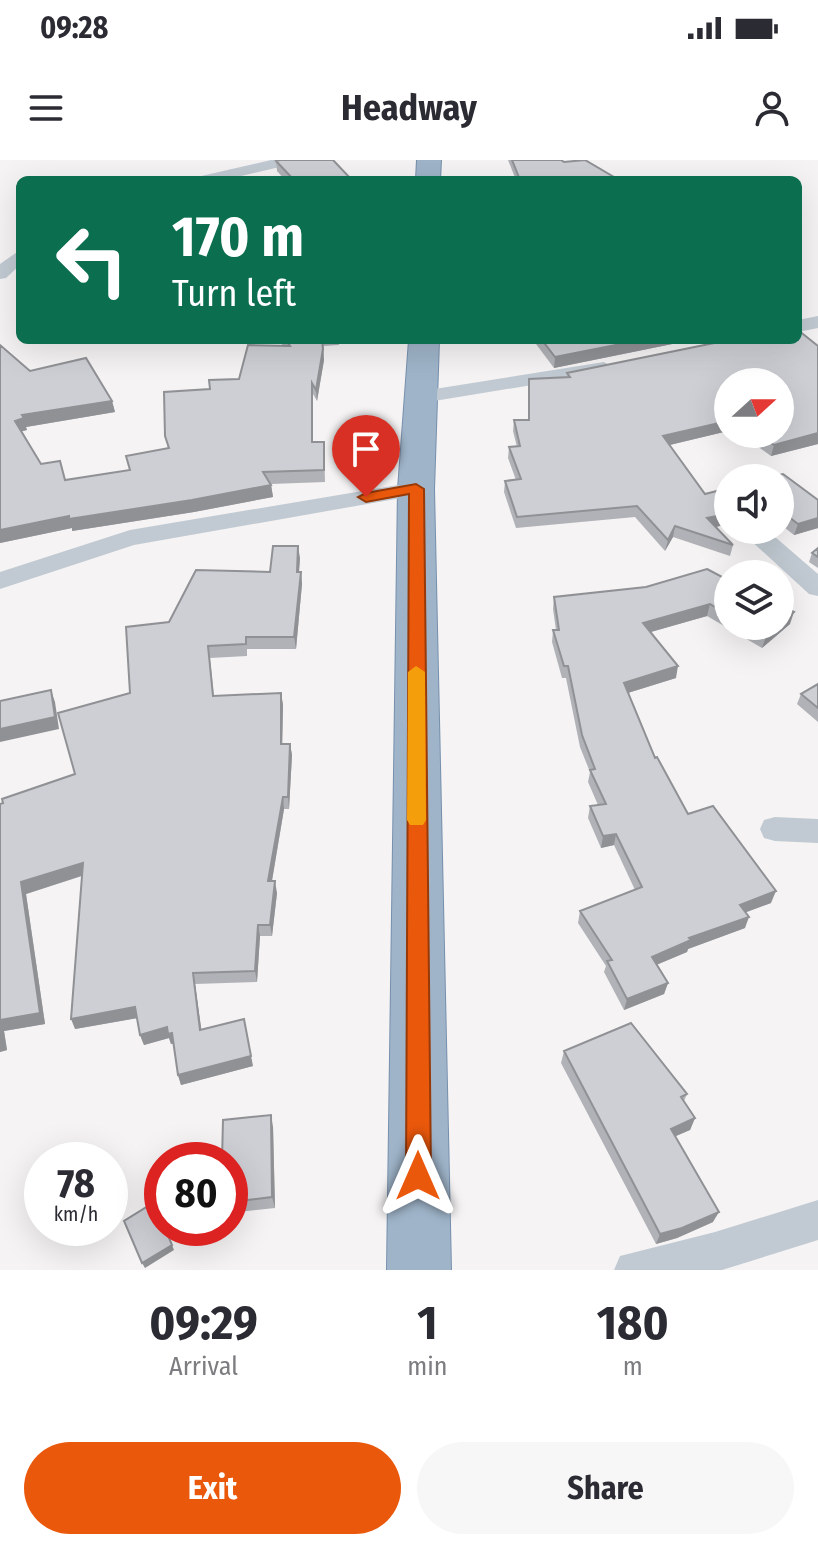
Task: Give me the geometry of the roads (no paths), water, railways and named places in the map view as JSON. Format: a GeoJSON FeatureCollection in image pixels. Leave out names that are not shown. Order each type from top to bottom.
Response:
{"type":"FeatureCollection","features":[{"type":"Feature","properties":{"kind":"highway"},"geometry":{"type":"LineString","coordinates":[[419,1270],[416,489],[424,344]]}},
{"type":"Feature","properties":{"kind":"street"},"geometry":{"type":"LineString","coordinates":[[221,176],[292,160]]}},
{"type":"Feature","properties":{"kind":"street"},"geometry":{"type":"LineString","coordinates":[[0,274],[16,259]]}},
{"type":"Feature","properties":{"kind":"street"},"geometry":{"type":"LineString","coordinates":[[422,397],[618,365]]}},
{"type":"Feature","properties":{"kind":"street"},"geometry":{"type":"LineString","coordinates":[[0,581],[130,538],[416,489]]}},
{"type":"Feature","properties":{"kind":"street"},"geometry":{"type":"LineString","coordinates":[[768,544],[818,588]]}},
{"type":"Feature","properties":{"kind":"street"},"geometry":{"type":"LineString","coordinates":[[775,829],[818,831]]}},
{"type":"Feature","properties":{"kind":"street"},"geometry":{"type":"LineString","coordinates":[[634,1270],[715,1252],[818,1220]]}}]}
